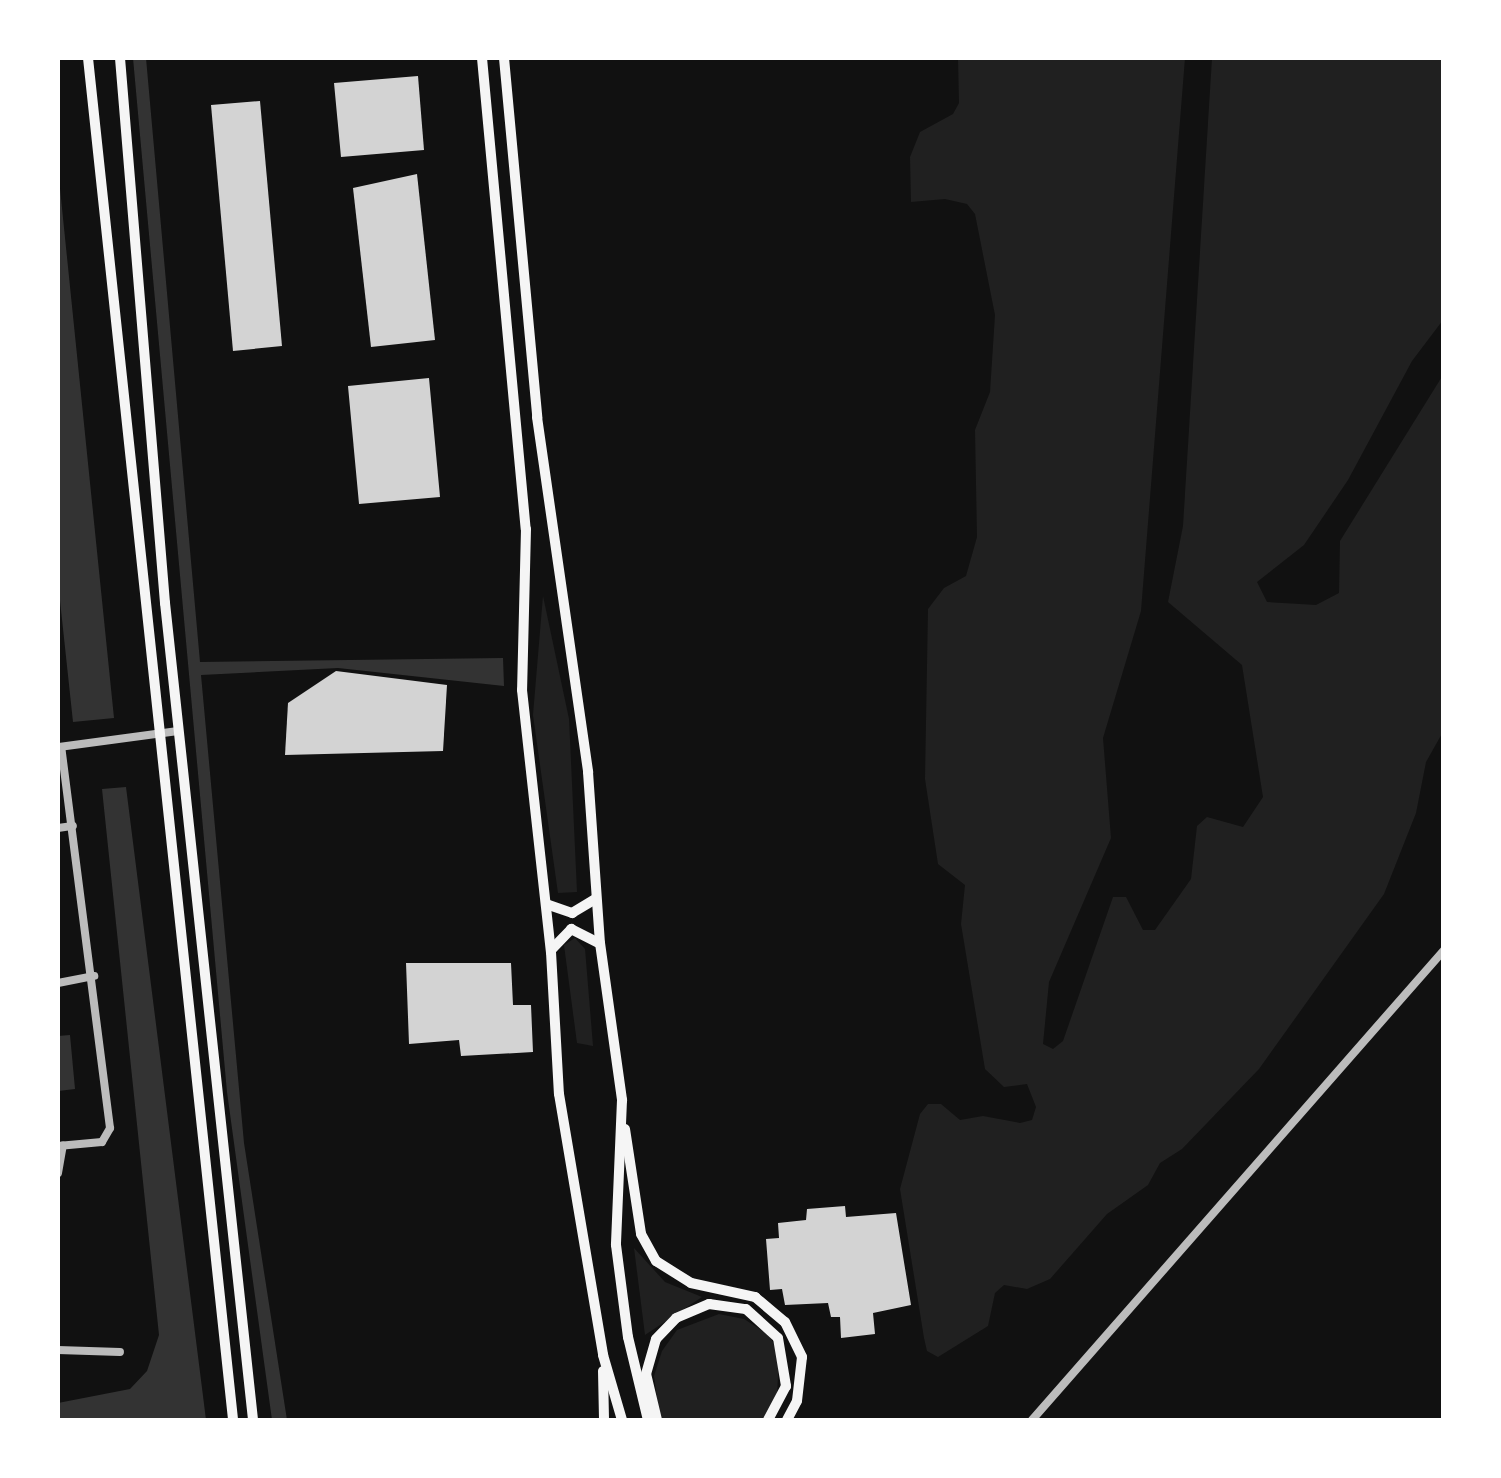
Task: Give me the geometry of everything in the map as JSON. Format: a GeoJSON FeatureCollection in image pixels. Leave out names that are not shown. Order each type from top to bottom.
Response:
{"type":"FeatureCollection","features":[{"type":"Feature","properties":{"kind":"main road"},"geometry":{"type":"LineString","coordinates":[[88,58],[233,1420]]}},
{"type":"Feature","properties":{"kind":"main road"},"geometry":{"type":"LineString","coordinates":[[120,58],[178,732],[253,1420]]}},
{"type":"Feature","properties":{"kind":"main road"},"geometry":{"type":"LineString","coordinates":[[482,58],[527,540],[525,742],[551,952],[564,1128],[603,1354],[622,1420]]}},
{"type":"Feature","properties":{"kind":"main road"},"geometry":{"type":"LineString","coordinates":[[504,58],[554,559],[588,772],[595,900],[641,1234],[670,1274],[754,1297],[786,1322],[802,1357],[797,1401],[786,1420]]}},
{"type":"Feature","properties":{"kind":"main road"},"geometry":{"type":"LineString","coordinates":[[546,904],[572,913],[595,900]]}},
{"type":"Feature","properties":{"kind":"main road"},"geometry":{"type":"LineString","coordinates":[[551,952],[571,929],[600,943]]}},
{"type":"Feature","properties":{"kind":"main road"},"geometry":{"type":"LineString","coordinates":[[622,1100],[616,1246],[628,1337],[648,1420]]}},
{"type":"Feature","properties":{"kind":"main road"},"geometry":{"type":"LineString","coordinates":[[657,1420],[646,1374],[656,1339],[676,1318],[709,1304],[746,1309],[778,1338],[786,1386],[768,1420]]}},
{"type":"Feature","properties":{"kind":"main road"},"geometry":{"type":"LineString","coordinates":[[603,1354],[604,1420]]}},
{"type":"Feature","properties":{"kind":"street"},"geometry":{"type":"LineString","coordinates":[[58,1172],[60,1146],[102,1142],[110,1128],[94,976],[60,747],[178,732]]}},
{"type":"Feature","properties":{"kind":"street"},"geometry":{"type":"LineString","coordinates":[[58,828],[72,826]]}},
{"type":"Feature","properties":{"kind":"street"},"geometry":{"type":"LineString","coordinates":[[1032,1420],[1444,950]]}},
{"type":"Feature","properties":{"kind":"street"},"geometry":{"type":"LineString","coordinates":[[58,984],[94,976]]}},
{"type":"Feature","properties":{"kind":"street"},"geometry":{"type":"LineString","coordinates":[[58,1350],[120,1352]]}},
{"type":"Feature","properties":{"kind":"shaded area"},"geometry":{"type":"Polygon","coordinates":[[[133,58],[146,58],[200,662],[503,658],[504,686],[338,668],[201,675],[244,1143],[287,1420],[272,1420],[227,1092],[133,58]]]}},
{"type":"Feature","properties":{"kind":"shaded area"},"geometry":{"type":"Polygon","coordinates":[[[958,58],[1185,58],[1141,611],[1103,738],[1111,838],[1049,982],[1043,1044],[1053,1049],[1063,1041],[1113,897],[1126,897],[1143,930],[1155,930],[1191,879],[1197,826],[1207,817],[1243,827],[1263,797],[1242,665],[1168,602],[1183,526],[1212,58],[1443,58],[1443,320],[1412,361],[1348,480],[1304,545],[1257,582],[1267,602],[1316,605],[1339,593],[1340,541],[1443,375],[1444,730],[1426,762],[1416,813],[1384,894],[1259,1069],[1182,1149],[1160,1163],[1148,1185],[1107,1214],[1050,1279],[1027,1289],[1004,1285],[995,1293],[988,1326],[938,1357],[927,1351],[924,1338],[900,1189],[920,1114],[928,1104],[941,1104],[960,1120],[983,1116],[1020,1123],[1032,1120],[1036,1107],[1027,1084],[1004,1087],[985,1069],[961,924],[965,885],[938,864],[925,779],[928,609],[944,588],[966,576],[977,537],[975,430],[990,392],[995,315],[975,214],[967,204],[945,199],[911,202],[910,157],[920,132],[953,114],[959,103],[958,58]]]}},
{"type":"Feature","properties":{"kind":"shaded area"},"geometry":{"type":"Polygon","coordinates":[[[58,169],[114,718],[73,722],[58,582],[58,169]]]}},
{"type":"Feature","properties":{"kind":"shaded area"},"geometry":{"type":"Polygon","coordinates":[[[543,596],[569,719],[577,892],[558,893],[533,715],[543,596]]]}},
{"type":"Feature","properties":{"kind":"shaded area"},"geometry":{"type":"Polygon","coordinates":[[[126,787],[206,1420],[58,1420],[58,1403],[130,1389],[147,1371],[159,1335],[102,789],[126,787]]]}},
{"type":"Feature","properties":{"kind":"shaded area"},"geometry":{"type":"Polygon","coordinates":[[[575,938],[585,949],[593,1046],[577,1043],[564,945],[575,938]]]}},
{"type":"Feature","properties":{"kind":"shaded area"},"geometry":{"type":"Polygon","coordinates":[[[70,1035],[75,1089],[58,1091],[58,1036],[70,1035]]]}},
{"type":"Feature","properties":{"kind":"shaded area"},"geometry":{"type":"Polygon","coordinates":[[[634,1248],[665,1282],[702,1297],[645,1335],[634,1248]]]}},
{"type":"Feature","properties":{"kind":"shaded area"},"geometry":{"type":"Polygon","coordinates":[[[719,1314],[744,1319],[769,1335],[779,1353],[777,1397],[763,1420],[660,1420],[654,1376],[662,1351],[677,1330],[719,1314]]]}},
{"type":"Feature","properties":{"kind":"building"},"geometry":{"type":"Polygon","coordinates":[[[418,76],[424,150],[341,157],[334,83],[418,76]]]}},
{"type":"Feature","properties":{"kind":"building"},"geometry":{"type":"Polygon","coordinates":[[[260,101],[282,346],[233,351],[211,105],[260,101]]]}},
{"type":"Feature","properties":{"kind":"building"},"geometry":{"type":"Polygon","coordinates":[[[417,174],[435,340],[371,347],[353,188],[417,174]]]}},
{"type":"Feature","properties":{"kind":"building"},"geometry":{"type":"Polygon","coordinates":[[[429,378],[440,497],[359,504],[348,386],[429,378]]]}},
{"type":"Feature","properties":{"kind":"building"},"geometry":{"type":"Polygon","coordinates":[[[336,671],[447,685],[443,751],[285,755],[288,703],[336,671]]]}},
{"type":"Feature","properties":{"kind":"building"},"geometry":{"type":"Polygon","coordinates":[[[406,963],[511,963],[513,1005],[531,1005],[533,1052],[461,1056],[459,1040],[409,1044],[406,963]]]}},
{"type":"Feature","properties":{"kind":"building"},"geometry":{"type":"Polygon","coordinates":[[[845,1206],[846,1217],[896,1213],[911,1305],[873,1313],[875,1334],[841,1338],[840,1317],[831,1317],[828,1303],[785,1305],[782,1289],[770,1290],[766,1239],[779,1238],[778,1223],[806,1220],[807,1209],[845,1206]]]}}]}
